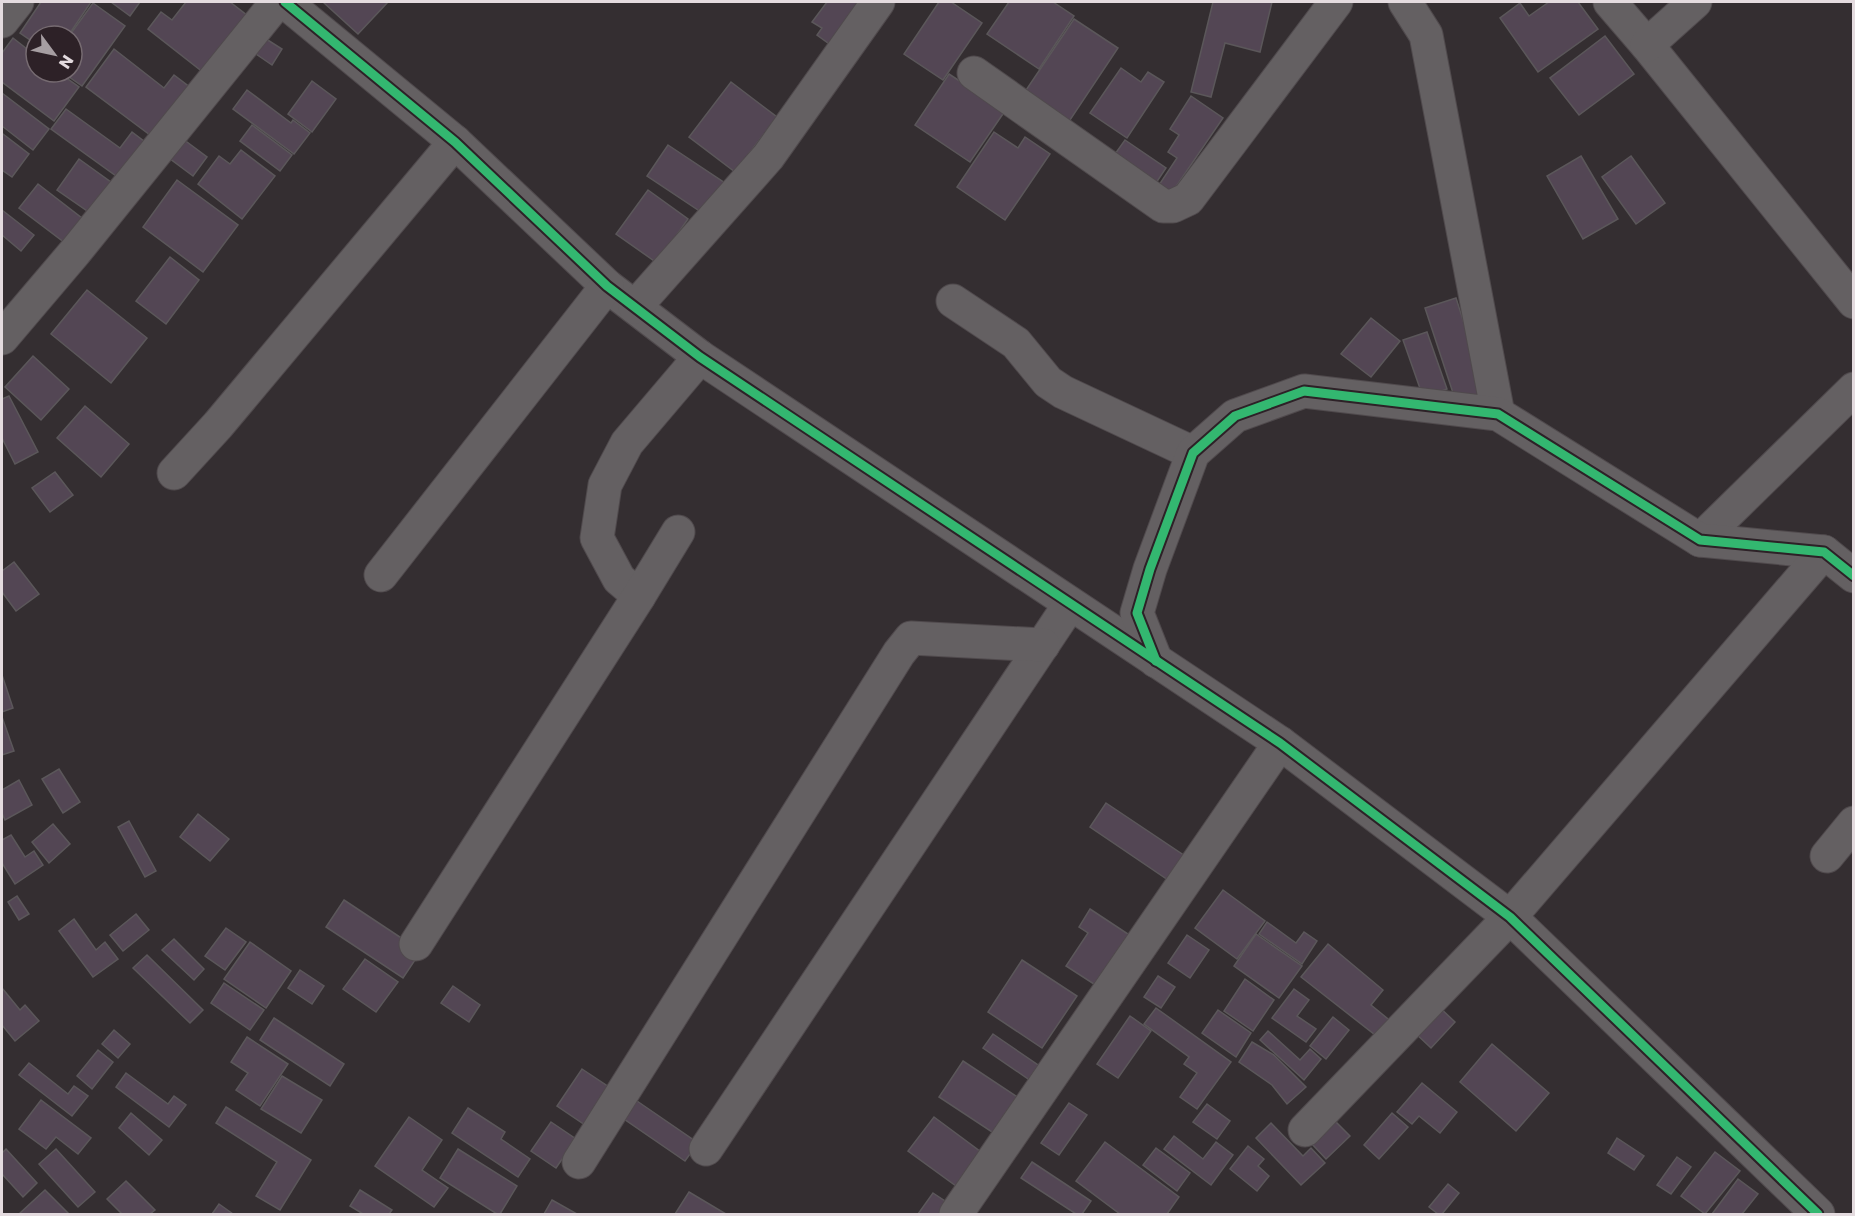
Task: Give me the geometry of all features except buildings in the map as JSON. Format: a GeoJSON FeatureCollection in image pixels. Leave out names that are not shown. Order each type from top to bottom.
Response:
{"type":"FeatureCollection","features":[{"type":"Feature","properties":{"kind":"street"},"geometry":{"type":"LineString","coordinates":[[2,21],[16,2]]}},
{"type":"Feature","properties":{"kind":"street"},"geometry":{"type":"LineString","coordinates":[[2,339],[277,2]]}},
{"type":"Feature","properties":{"kind":"street"},"geometry":{"type":"LineString","coordinates":[[285,2],[455,142],[607,286],[700,357],[1280,743],[1510,917],[1818,1215]]}},
{"type":"Feature","properties":{"kind":"street"},"geometry":{"type":"LineString","coordinates":[[635,307],[768,157],[878,2]]}},
{"type":"Feature","properties":{"kind":"street"},"geometry":{"type":"LineString","coordinates":[[974,73],[1163,206],[1173,206],[1188,199],[1336,2]]}},
{"type":"Feature","properties":{"kind":"street"},"geometry":{"type":"LineString","coordinates":[[1405,2],[1426,35],[1498,414]]}},
{"type":"Feature","properties":{"kind":"street"},"geometry":{"type":"LineString","coordinates":[[1610,2],[1854,302]]}},
{"type":"Feature","properties":{"kind":"street"},"geometry":{"type":"LineString","coordinates":[[1647,45],[1695,2]]}},
{"type":"Feature","properties":{"kind":"street"},"geometry":{"type":"LineString","coordinates":[[174,473],[218,425],[455,142]]}},
{"type":"Feature","properties":{"kind":"street"},"geometry":{"type":"LineString","coordinates":[[381,575],[607,286]]}},
{"type":"Feature","properties":{"kind":"street"},"geometry":{"type":"LineString","coordinates":[[953,301],[1016,343],[1048,382],[1063,392],[1193,453]]}},
{"type":"Feature","properties":{"kind":"street"},"geometry":{"type":"LineString","coordinates":[[639,596],[620,579],[597,538],[605,485],[627,443],[700,357]]}},
{"type":"Feature","properties":{"kind":"street"},"geometry":{"type":"LineString","coordinates":[[1700,540],[1854,389]]}},
{"type":"Feature","properties":{"kind":"street"},"geometry":{"type":"LineString","coordinates":[[1156,661],[1137,613],[1150,569],[1193,453],[1235,416],[1304,391],[1498,414],[1700,540],[1824,552],[1854,576]]}},
{"type":"Feature","properties":{"kind":"street"},"geometry":{"type":"LineString","coordinates":[[416,944],[678,532]]}},
{"type":"Feature","properties":{"kind":"street"},"geometry":{"type":"LineString","coordinates":[[1305,1130],[1510,917],[1824,552]]}},
{"type":"Feature","properties":{"kind":"street"},"geometry":{"type":"LineString","coordinates":[[706,1149],[1070,604]]}},
{"type":"Feature","properties":{"kind":"street"},"geometry":{"type":"LineString","coordinates":[[579,1162],[899,653],[911,638],[1043,645]]}},
{"type":"Feature","properties":{"kind":"street"},"geometry":{"type":"LineString","coordinates":[[956,1215],[1280,743]]}},
{"type":"Feature","properties":{"kind":"street"},"geometry":{"type":"LineString","coordinates":[[1827,856],[1854,823]]}},
{"type":"Feature","properties":{"kind":"cycle path"},"geometry":{"type":"LineString","coordinates":[[285,2],[455,142],[607,286],[700,357],[1280,743],[1510,917],[1818,1214]]}},
{"type":"Feature","properties":{"kind":"cycle path"},"geometry":{"type":"LineString","coordinates":[[1156,661],[1137,613],[1150,569],[1193,453],[1235,416],[1304,391],[1498,414],[1700,540],[1824,552],[1854,576]]}}]}
